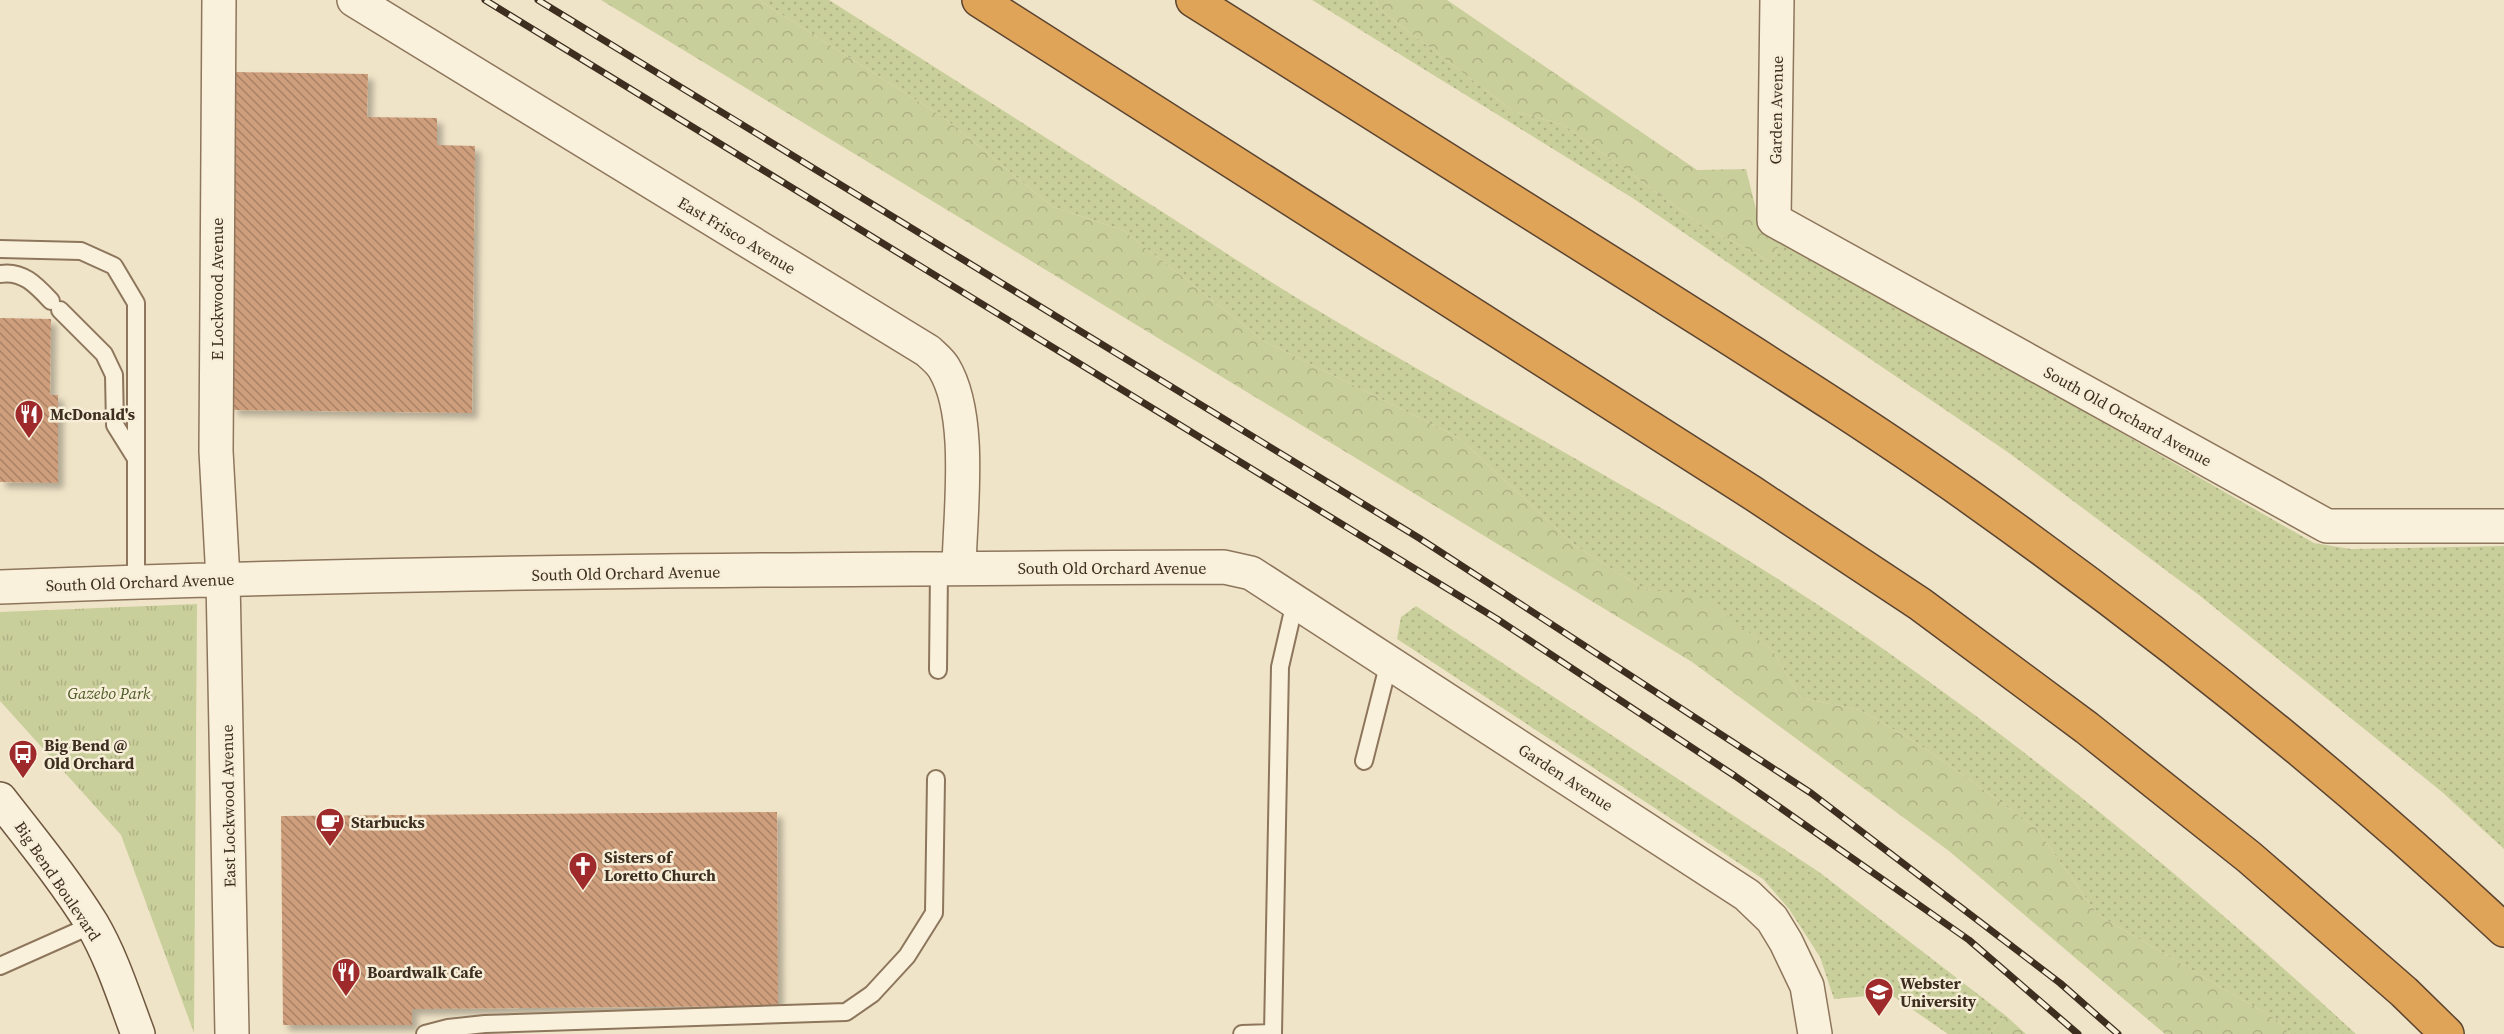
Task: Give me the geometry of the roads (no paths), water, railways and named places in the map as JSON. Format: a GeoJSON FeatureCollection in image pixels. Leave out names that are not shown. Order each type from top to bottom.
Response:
{"type":"FeatureCollection","features":[{"type":"Feature","properties":{"kind":"highway"},"geometry":{"type":"LineString","coordinates":[[979,0],[1680,447],[1920,604],[2087,728],[2249,858],[2404,992],[2447,1034]]}},
{"type":"Feature","properties":{"kind":"highway"},"geometry":{"type":"LineString","coordinates":[[1193,0],[1793,378],[1967,495],[2138,619],[2300,750],[2504,930]]}},
{"type":"Feature","properties":{"kind":"street","name":"E Lockwood Avenue"},"geometry":{"type":"LineString","coordinates":[[219,0],[216,451],[223,579]]}},
{"type":"Feature","properties":{"kind":"street","name":"East Frisco Avenue"},"geometry":{"type":"LineString","coordinates":[[354,0],[928,351],[943,366],[957,403],[962,443],[949,569]]}},
{"type":"Feature","properties":{"kind":"street","name":"Garden Avenue"},"geometry":{"type":"LineString","coordinates":[[1774,220],[1777,0]]}},
{"type":"Feature","properties":{"kind":"street","name":"South Old Orchard Avenue"},"geometry":{"type":"LineString","coordinates":[[1774,220],[2327,526],[2504,526]]}},
{"type":"Feature","properties":{"kind":"street","name":"South Old Orchard Avenue"},"geometry":{"type":"LineString","coordinates":[[0,587],[223,579],[949,569],[1224,567],[1251,573]]}},
{"type":"Feature","properties":{"kind":"street","name":"Garden Avenue"},"geometry":{"type":"LineString","coordinates":[[1251,573],[1747,895],[1772,919],[1786,942],[1807,986],[1815,1034]]}},
{"type":"Feature","properties":{"kind":"street","name":"East Lockwood Avenue"},"geometry":{"type":"LineString","coordinates":[[223,579],[232,1034]]}},
{"type":"Feature","properties":{"kind":"street","name":"Big Bend Boulevard"},"geometry":{"type":"LineString","coordinates":[[0,799],[48,861],[92,925],[112,967],[138,1034]]}},
{"type":"Feature","properties":{"kind":"lane"},"geometry":{"type":"LineString","coordinates":[[0,249],[81,251],[114,266],[136,303],[136,582]]}},
{"type":"Feature","properties":{"kind":"lane"},"geometry":{"type":"LineString","coordinates":[[0,274],[9,272],[21,275],[37,285],[104,354],[114,375],[115,425],[136,458]]}},
{"type":"Feature","properties":{"kind":"lane"},"geometry":{"type":"LineString","coordinates":[[938,670],[949,569]]}},
{"type":"Feature","properties":{"kind":"lane"},"geometry":{"type":"LineString","coordinates":[[1242,1034],[1273,1033],[1280,666],[1295,602]]}},
{"type":"Feature","properties":{"kind":"lane"},"geometry":{"type":"LineString","coordinates":[[1364,761],[1389,662]]}},
{"type":"Feature","properties":{"kind":"lane"},"geometry":{"type":"LineString","coordinates":[[425,1034],[448,1028],[485,1024],[846,1012],[872,994],[907,956],[934,913],[936,779]]}},
{"type":"Feature","properties":{"kind":"lane"},"geometry":{"type":"LineString","coordinates":[[0,966],[92,925]]}},
{"type":"Feature","properties":{"kind":"railway"},"geometry":{"type":"LineString","coordinates":[[485,0],[1497,619],[1735,776],[1969,940],[2078,1034]]}},
{"type":"Feature","properties":{"kind":"railway"},"geometry":{"type":"LineString","coordinates":[[538,0],[1419,538],[1811,793],[2060,983],[2118,1034]]}},
{"type":"Feature","properties":{"kind":"place","name":"McDonald's"},"geometry":{"type":"Point","coordinates":[29,440]}},
{"type":"Feature","properties":{"kind":"place","name":"Big Bend @ Old Orchard"},"geometry":{"type":"Point","coordinates":[23,780]}},
{"type":"Feature","properties":{"kind":"place","name":"Starbucks"},"geometry":{"type":"Point","coordinates":[330,848]}},
{"type":"Feature","properties":{"kind":"place","name":"Sisters of Loretto Church"},"geometry":{"type":"Point","coordinates":[583,892]}},
{"type":"Feature","properties":{"kind":"place","name":"Boardwalk Cafe"},"geometry":{"type":"Point","coordinates":[346,998]}},
{"type":"Feature","properties":{"kind":"place","name":"Webster University"},"geometry":{"type":"Point","coordinates":[1879,1018]}},
{"type":"Feature","properties":{"kind":"park label","name":"Gazebo Park"},"geometry":{"type":"Point","coordinates":[109,693]}}]}
